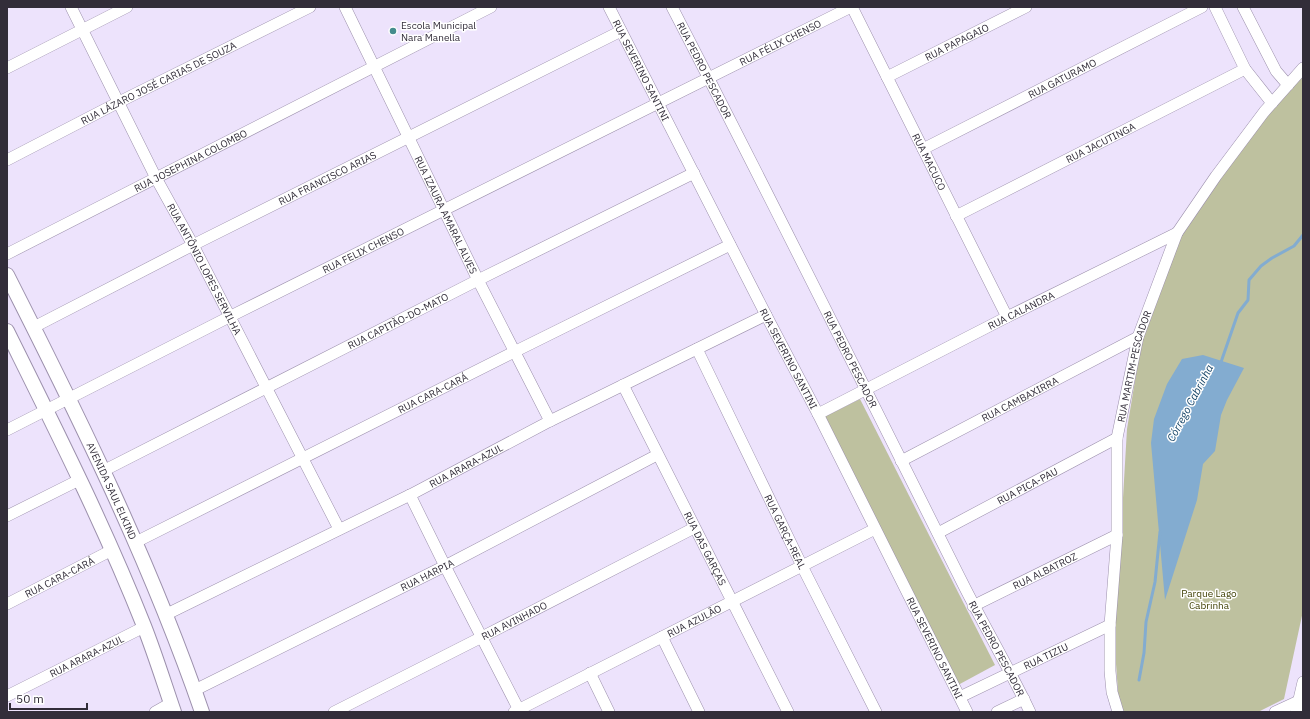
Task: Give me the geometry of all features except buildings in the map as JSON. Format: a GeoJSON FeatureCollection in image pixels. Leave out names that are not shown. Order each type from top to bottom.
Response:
{"type":"FeatureCollection","features":[{"type":"Feature","properties":{"kind":"main road","name":"AVENIDA SAUL ELKIND"},"geometry":{"type":"LineString","coordinates":[[7,275],[34,327],[136,542],[166,615],[202,712]]}},
{"type":"Feature","properties":{"kind":"main road"},"geometry":{"type":"LineString","coordinates":[[7,331],[112,550],[144,627],[173,708]]}},
{"type":"Feature","properties":{"kind":"street","name":"RUA ANTÔNIO LOPES SERVILHA"},"geometry":{"type":"LineString","coordinates":[[72,7],[156,178],[193,245],[339,529]]}},
{"type":"Feature","properties":{"kind":"street"},"geometry":{"type":"LineString","coordinates":[[7,68],[127,7]]}},
{"type":"Feature","properties":{"kind":"street","name":"RUA LÁZARO JOSÉ CARIAS DE SOUZA"},"geometry":{"type":"LineString","coordinates":[[7,160],[119,102],[310,7]]}},
{"type":"Feature","properties":{"kind":"street","name":"RUA IZAURA AMARAL ALVES"},"geometry":{"type":"LineString","coordinates":[[345,7],[478,280],[550,421]]}},
{"type":"Feature","properties":{"kind":"street","name":"RUA JOSEPHINA COLOMBO"},"geometry":{"type":"LineString","coordinates":[[7,254],[491,7]]}},
{"type":"Feature","properties":{"kind":"street","name":"RUA SEVERINO SANTINI"},"geometry":{"type":"LineString","coordinates":[[609,7],[818,414],[967,712]]}},
{"type":"Feature","properties":{"kind":"street","name":"RUA PEDRO PESCADOR"},"geometry":{"type":"LineString","coordinates":[[672,7],[867,389],[974,606],[1011,673],[1030,712]]}},
{"type":"Feature","properties":{"kind":"street","name":"RUA FÉLIX CHENSO"},"geometry":{"type":"LineString","coordinates":[[658,103],[852,7]]}},
{"type":"Feature","properties":{"kind":"street","name":"RUA MACUCO"},"geometry":{"type":"LineString","coordinates":[[852,7],[1007,317]]}},
{"type":"Feature","properties":{"kind":"street","name":"RUA PAPAGAIO"},"geometry":{"type":"LineString","coordinates":[[887,77],[1026,7]]}},
{"type":"Feature","properties":{"kind":"street","name":"RUA GATURAMO"},"geometry":{"type":"LineString","coordinates":[[923,149],[1202,7]]}},
{"type":"Feature","properties":{"kind":"street"},"geometry":{"type":"LineString","coordinates":[[1215,7],[1245,69],[1272,103]]}},
{"type":"Feature","properties":{"kind":"street"},"geometry":{"type":"LineString","coordinates":[[1243,7],[1276,71],[1288,85]]}},
{"type":"Feature","properties":{"kind":"street","name":"RUA FRANCISCO ARIAS"},"geometry":{"type":"LineString","coordinates":[[34,327],[193,245],[621,31]]}},
{"type":"Feature","properties":{"kind":"street","name":"RUA MARTIM-PESCADOR"},"geometry":{"type":"LineString","coordinates":[[1115,711],[1110,670],[1110,625],[1116,535],[1117,438],[1138,338],[1177,233],[1216,176],[1272,103],[1303,68]]}},
{"type":"Feature","properties":{"kind":"street","name":"RUA JACUTINGA"},"geometry":{"type":"LineString","coordinates":[[956,216],[1245,69]]}},
{"type":"Feature","properties":{"kind":"street","name":"RUA FELIX CHENSO"},"geometry":{"type":"LineString","coordinates":[[7,430],[229,317],[658,103]]}},
{"type":"Feature","properties":{"kind":"street","name":"RUA CAPITÃO-DO-MATO"},"geometry":{"type":"LineString","coordinates":[[103,471],[478,280],[694,173]]}},
{"type":"Feature","properties":{"kind":"street","name":"RUA CALANDRA"},"geometry":{"type":"LineString","coordinates":[[818,414],[1007,317],[1177,233]]}},
{"type":"Feature","properties":{"kind":"street","name":"RUA CARA-CARÁ"},"geometry":{"type":"LineString","coordinates":[[136,542],[730,245]]}},
{"type":"Feature","properties":{"kind":"street","name":"RUA ARARA-AZUL"},"geometry":{"type":"LineString","coordinates":[[166,615],[410,495],[550,421],[766,315]]}},
{"type":"Feature","properties":{"kind":"street","name":"RUA CAMBAXIRRA"},"geometry":{"type":"LineString","coordinates":[[901,460],[1138,338]]}},
{"type":"Feature","properties":{"kind":"street","name":"RUA GARÇA-REAL"},"geometry":{"type":"LineString","coordinates":[[697,349],[802,566],[876,712]]}},
{"type":"Feature","properties":{"kind":"street","name":"RUA DAS GARÇAS"},"geometry":{"type":"LineString","coordinates":[[623,385],[788,712]]}},
{"type":"Feature","properties":{"kind":"street","name":"RUA PICA-PAU"},"geometry":{"type":"LineString","coordinates":[[938,533],[1117,438]]}},
{"type":"Feature","properties":{"kind":"street","name":"RUA HARPIA"},"geometry":{"type":"LineString","coordinates":[[195,690],[445,566],[657,455]]}},
{"type":"Feature","properties":{"kind":"street"},"geometry":{"type":"LineString","coordinates":[[7,516],[79,480]]}},
{"type":"Feature","properties":{"kind":"street"},"geometry":{"type":"LineString","coordinates":[[410,495],[518,711]]}},
{"type":"Feature","properties":{"kind":"street","name":"RUA AVINHADO"},"geometry":{"type":"LineString","coordinates":[[334,712],[694,528]]}},
{"type":"Feature","properties":{"kind":"street","name":"RUA AZULÃO"},"geometry":{"type":"LineString","coordinates":[[518,711],[875,529]]}},
{"type":"Feature","properties":{"kind":"street","name":"RUA ALBATROZ"},"geometry":{"type":"LineString","coordinates":[[974,606],[1116,535]]}},
{"type":"Feature","properties":{"kind":"street","name":"RUA CARA-CARÁ"},"geometry":{"type":"LineString","coordinates":[[7,604],[112,550]]}},
{"type":"Feature","properties":{"kind":"street","name":"RUA TIZIU"},"geometry":{"type":"LineString","coordinates":[[960,697],[1110,625]]}},
{"type":"Feature","properties":{"kind":"street","name":"RUA ARARA-AZUL"},"geometry":{"type":"LineString","coordinates":[[7,696],[144,627]]}},
{"type":"Feature","properties":{"kind":"street"},"geometry":{"type":"LineString","coordinates":[[662,637],[699,712]]}},
{"type":"Feature","properties":{"kind":"street"},"geometry":{"type":"LineString","coordinates":[[590,673],[609,712]]}},
{"type":"Feature","properties":{"kind":"street"},"geometry":{"type":"LineString","coordinates":[[1296,712],[1301,699],[1303,682]]}},
{"type":"Feature","properties":{"kind":"street"},"geometry":{"type":"LineString","coordinates":[[997,712],[1024,698]]}},
{"type":"Feature","properties":{"kind":"street"},"geometry":{"type":"LineString","coordinates":[[1275,712],[1301,699]]}},
{"type":"Feature","properties":{"kind":"street"},"geometry":{"type":"LineString","coordinates":[[155,712],[173,708]]}},
{"type":"Feature","properties":{"kind":"green space","name":"Parque Lago Cabrinha"},"geometry":{"type":"Polygon","coordinates":[[[1303,72],[1303,611],[1284,699],[1258,712],[1122,712],[1119,706],[1113,622],[1121,532],[1127,429],[1141,344],[1182,233],[1265,113],[1303,72]]]}},
{"type":"Feature","properties":{"kind":"green space"},"geometry":{"type":"Polygon","coordinates":[[[860,399],[995,665],[958,685],[824,417],[860,399]]]}},
{"type":"Feature","properties":{"kind":"water"},"geometry":{"type":"Polygon","coordinates":[[[1203,355],[1244,368],[1227,400],[1221,415],[1215,451],[1203,464],[1197,500],[1165,600],[1151,443],[1154,419],[1167,384],[1182,359],[1203,355]]]}},
{"type":"Feature","properties":{"kind":"waterway","name":"Córrego Cabrinha"},"geometry":{"type":"LineString","coordinates":[[1220,365],[1238,313],[1248,300],[1249,280],[1261,266],[1294,246],[1303,235]]}},
{"type":"Feature","properties":{"kind":"waterway","name":"Córrego Cabrinha"},"geometry":{"type":"LineString","coordinates":[[1139,680],[1144,653],[1146,622],[1155,582],[1160,532]]}},
{"type":"Feature","properties":{"kind":"place","name":"Escola Municipal Nara Manella"},"geometry":{"type":"Point","coordinates":[393,31]}}]}
